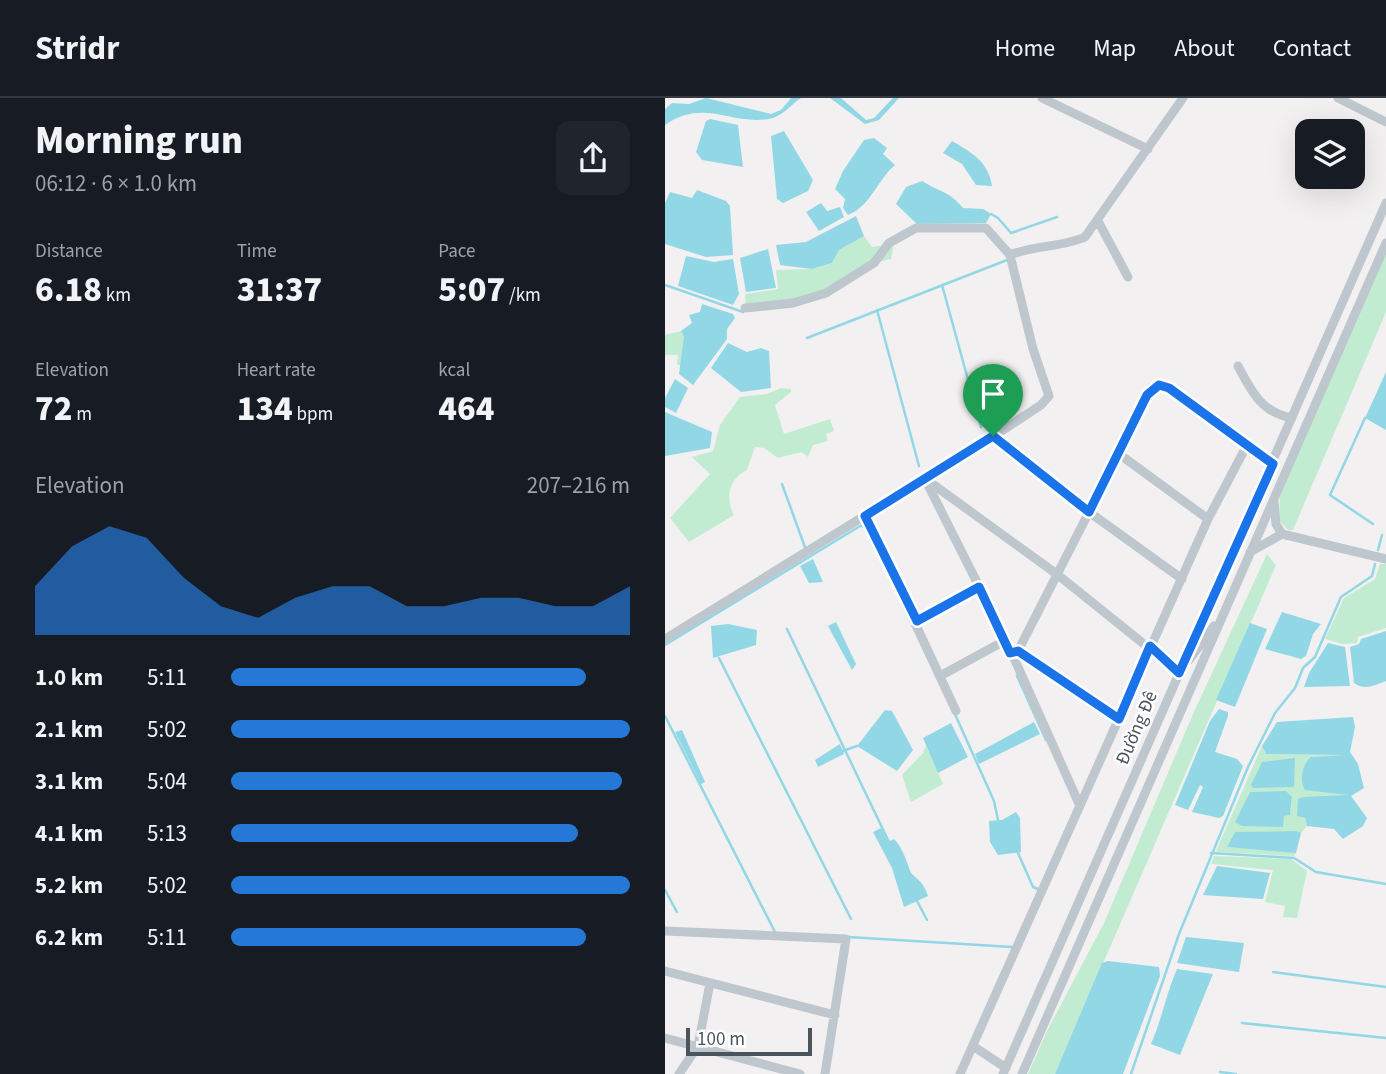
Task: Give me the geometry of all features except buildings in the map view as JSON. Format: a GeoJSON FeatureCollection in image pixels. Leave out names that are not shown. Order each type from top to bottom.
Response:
{"type":"FeatureCollection","features":[{"type":"Feature","properties":{"kind":"street"},"geometry":{"type":"LineString","coordinates":[[1042,98],[1148,149]]}},
{"type":"Feature","properties":{"kind":"street"},"geometry":{"type":"LineString","coordinates":[[1010,255],[1035,246],[1079,239],[1098,222],[1183,98]]}},
{"type":"Feature","properties":{"kind":"street"},"geometry":{"type":"LineString","coordinates":[[1338,98],[1386,122]]}},
{"type":"Feature","properties":{"kind":"street","name":"Đường Đê"},"geometry":{"type":"LineString","coordinates":[[1005,1071],[1386,203]]}},
{"type":"Feature","properties":{"kind":"street"},"geometry":{"type":"LineString","coordinates":[[1098,222],[1128,276]]}},
{"type":"Feature","properties":{"kind":"street"},"geometry":{"type":"LineString","coordinates":[[665,639],[993,436],[1041,405],[1049,396],[1033,349],[1010,255],[986,228],[916,228],[889,243],[874,264],[826,293],[793,303],[745,308]]}},
{"type":"Feature","properties":{"kind":"street","name":"Đường Đê"},"geometry":{"type":"LineString","coordinates":[[1022,1074],[1386,243]]}},
{"type":"Feature","properties":{"kind":"street"},"geometry":{"type":"LineString","coordinates":[[1238,366],[1261,404],[1279,416],[1292,418]]}},
{"type":"Feature","properties":{"kind":"street"},"geometry":{"type":"LineString","coordinates":[[1014,652],[1058,575],[1147,395],[1159,385],[1169,388],[1273,464]]}},
{"type":"Feature","properties":{"kind":"street"},"geometry":{"type":"LineString","coordinates":[[993,436],[1089,512],[1182,579]]}},
{"type":"Feature","properties":{"kind":"street"},"geometry":{"type":"LineString","coordinates":[[960,1074],[1150,646],[1208,519],[1247,445]]}},
{"type":"Feature","properties":{"kind":"street"},"geometry":{"type":"LineString","coordinates":[[1119,454],[1208,519]]}},
{"type":"Feature","properties":{"kind":"street"},"geometry":{"type":"LineString","coordinates":[[925,479],[1058,575],[1150,646],[1179,673],[1223,614]]}},
{"type":"Feature","properties":{"kind":"street"},"geometry":{"type":"LineString","coordinates":[[925,479],[1014,652],[1080,806]]}},
{"type":"Feature","properties":{"kind":"street"},"geometry":{"type":"LineString","coordinates":[[1274,498],[1276,524],[1282,534]]}},
{"type":"Feature","properties":{"kind":"street"},"geometry":{"type":"LineString","coordinates":[[865,516],[917,621],[956,711]]}},
{"type":"Feature","properties":{"kind":"street"},"geometry":{"type":"LineString","coordinates":[[1249,553],[1282,534],[1386,559]]}},
{"type":"Feature","properties":{"kind":"street"},"geometry":{"type":"LineString","coordinates":[[917,621],[979,587]]}},
{"type":"Feature","properties":{"kind":"street"},"geometry":{"type":"LineString","coordinates":[[940,676],[1006,640]]}},
{"type":"Feature","properties":{"kind":"street"},"geometry":{"type":"LineString","coordinates":[[1014,652],[1119,719]]}},
{"type":"Feature","properties":{"kind":"street"},"geometry":{"type":"LineString","coordinates":[[665,931],[846,939],[825,1074]]}},
{"type":"Feature","properties":{"kind":"street"},"geometry":{"type":"LineString","coordinates":[[665,971],[835,1015]]}},
{"type":"Feature","properties":{"kind":"street"},"geometry":{"type":"LineString","coordinates":[[679,1074],[698,1046],[710,983]]}},
{"type":"Feature","properties":{"kind":"street"},"geometry":{"type":"LineString","coordinates":[[665,1038],[800,1074]]}},
{"type":"Feature","properties":{"kind":"street"},"geometry":{"type":"LineString","coordinates":[[973,1046],[1005,1071]]}},
{"type":"Feature","properties":{"kind":"green space"},"geometry":{"type":"Polygon","coordinates":[[[864,236],[872,247],[894,244],[891,259],[873,265],[816,300],[787,308],[746,312],[745,294],[778,289],[776,270],[812,269],[832,263],[839,250],[864,236]]]}},
{"type":"Feature","properties":{"kind":"green space"},"geometry":{"type":"Polygon","coordinates":[[[1386,250],[1386,312],[1293,530],[1288,530],[1279,520],[1280,493],[1386,250]]]}},
{"type":"Feature","properties":{"kind":"green space"},"geometry":{"type":"Polygon","coordinates":[[[681,331],[684,337],[682,367],[677,364],[678,355],[665,355],[665,335],[681,331]]]}},
{"type":"Feature","properties":{"kind":"green space"},"geometry":{"type":"Polygon","coordinates":[[[781,388],[791,389],[791,392],[775,405],[784,434],[830,419],[834,431],[826,434],[828,441],[813,445],[808,457],[801,452],[778,458],[764,448],[755,447],[747,470],[736,478],[730,489],[729,502],[734,515],[689,542],[670,518],[710,474],[692,457],[713,451],[720,425],[740,397],[767,394],[781,388]]]}},
{"type":"Feature","properties":{"kind":"green space"},"geometry":{"type":"Polygon","coordinates":[[[1267,554],[1276,565],[1055,1074],[1028,1074],[1048,1029],[1104,923],[1193,714],[1267,554]]]}},
{"type":"Feature","properties":{"kind":"green space"},"geometry":{"type":"Polygon","coordinates":[[[1380,564],[1386,564],[1386,628],[1358,637],[1357,643],[1342,644],[1325,639],[1344,598],[1375,579],[1380,564]]]}},
{"type":"Feature","properties":{"kind":"green space"},"geometry":{"type":"Polygon","coordinates":[[[926,745],[943,784],[911,802],[902,775],[923,753],[926,745]]]}},
{"type":"Feature","properties":{"kind":"green space"},"geometry":{"type":"Polygon","coordinates":[[[1262,746],[1266,754],[1344,755],[1311,757],[1305,790],[1348,794],[1298,816],[1305,818],[1307,826],[1301,833],[1235,832],[1227,847],[1290,851],[1296,853],[1294,856],[1216,851],[1262,746]],[[1286,791],[1247,794],[1282,822],[1284,815],[1290,815],[1292,800],[1286,791]]]}},
{"type":"Feature","properties":{"kind":"green space"},"geometry":{"type":"Polygon","coordinates":[[[1214,856],[1291,859],[1307,871],[1297,918],[1283,917],[1285,906],[1265,902],[1273,870],[1211,864],[1214,856]]]}},
{"type":"Feature","properties":{"kind":"water"},"geometry":{"type":"Polygon","coordinates":[[[706,98],[771,114],[781,110],[791,98],[801,98],[782,113],[769,119],[741,119],[704,113],[679,117],[665,125],[665,109],[672,103],[689,104],[706,98]]]}},
{"type":"Feature","properties":{"kind":"water"},"geometry":{"type":"Polygon","coordinates":[[[830,98],[841,98],[866,120],[874,118],[893,98],[899,98],[879,120],[865,124],[830,98]]]}},
{"type":"Feature","properties":{"kind":"water"},"geometry":{"type":"Polygon","coordinates":[[[710,119],[738,125],[743,167],[702,160],[696,152],[706,121],[710,119]]]}},
{"type":"Feature","properties":{"kind":"water"},"geometry":{"type":"Polygon","coordinates":[[[784,131],[813,180],[808,191],[783,203],[777,199],[771,136],[784,131]]]}},
{"type":"Feature","properties":{"kind":"water"},"geometry":{"type":"Polygon","coordinates":[[[874,138],[887,148],[883,154],[895,165],[863,206],[848,215],[843,208],[845,199],[835,189],[843,171],[864,140],[874,138]]]}},
{"type":"Feature","properties":{"kind":"water"},"geometry":{"type":"Polygon","coordinates":[[[952,141],[983,164],[992,186],[976,185],[962,164],[943,153],[952,141]]]}},
{"type":"Feature","properties":{"kind":"water"},"geometry":{"type":"Polygon","coordinates":[[[922,181],[948,195],[963,208],[983,209],[991,214],[986,223],[917,224],[896,204],[906,187],[922,181]]]}},
{"type":"Feature","properties":{"kind":"water"},"geometry":{"type":"Polygon","coordinates":[[[697,190],[726,201],[730,206],[733,255],[706,257],[665,244],[665,203],[670,192],[692,198],[697,190]]]}},
{"type":"Feature","properties":{"kind":"water"},"geometry":{"type":"Polygon","coordinates":[[[821,203],[827,211],[840,207],[844,217],[819,231],[806,212],[821,203]]]}},
{"type":"Feature","properties":{"kind":"water"},"geometry":{"type":"Polygon","coordinates":[[[856,216],[864,236],[839,250],[832,263],[812,269],[780,265],[776,245],[806,242],[856,216]]]}},
{"type":"Feature","properties":{"kind":"water"},"geometry":{"type":"Polygon","coordinates":[[[768,249],[776,288],[746,292],[740,258],[768,249]]]}},
{"type":"Feature","properties":{"kind":"water"},"geometry":{"type":"Polygon","coordinates":[[[686,256],[714,262],[733,259],[739,294],[733,305],[678,286],[686,256]]]}},
{"type":"Feature","properties":{"kind":"water"},"geometry":{"type":"Polygon","coordinates":[[[702,304],[733,314],[735,318],[727,329],[727,339],[693,385],[679,374],[684,337],[681,331],[692,323],[689,315],[700,312],[702,304]]]}},
{"type":"Feature","properties":{"kind":"water"},"geometry":{"type":"Polygon","coordinates":[[[728,343],[747,352],[761,348],[769,351],[771,388],[741,392],[711,368],[728,343]]]}},
{"type":"Feature","properties":{"kind":"water"},"geometry":{"type":"Polygon","coordinates":[[[1386,372],[1386,430],[1365,418],[1386,372]]]}},
{"type":"Feature","properties":{"kind":"water"},"geometry":{"type":"Polygon","coordinates":[[[675,379],[688,388],[676,413],[665,407],[665,398],[675,379]]]}},
{"type":"Feature","properties":{"kind":"water"},"geometry":{"type":"Polygon","coordinates":[[[665,412],[712,432],[710,448],[665,456],[665,412]]]}},
{"type":"Feature","properties":{"kind":"water"},"geometry":{"type":"Polygon","coordinates":[[[813,559],[823,582],[809,583],[800,566],[813,559]]]}},
{"type":"Feature","properties":{"kind":"water"},"geometry":{"type":"Polygon","coordinates":[[[1282,612],[1321,624],[1313,634],[1306,656],[1301,659],[1265,649],[1282,612]]]}},
{"type":"Feature","properties":{"kind":"water"},"geometry":{"type":"Polygon","coordinates":[[[836,622],[856,664],[852,670],[828,626],[836,622]]]}},
{"type":"Feature","properties":{"kind":"water"},"geometry":{"type":"Polygon","coordinates":[[[1250,623],[1267,629],[1235,707],[1216,700],[1250,623]]]}},
{"type":"Feature","properties":{"kind":"water"},"geometry":{"type":"Polygon","coordinates":[[[728,624],[757,630],[756,645],[713,658],[711,626],[728,624]]]}},
{"type":"Feature","properties":{"kind":"water"},"geometry":{"type":"Polygon","coordinates":[[[1386,631],[1386,681],[1362,687],[1354,683],[1350,647],[1359,644],[1361,639],[1386,631]]]}},
{"type":"Feature","properties":{"kind":"water"},"geometry":{"type":"Polygon","coordinates":[[[1328,643],[1345,647],[1350,686],[1304,687],[1309,673],[1328,643]]]}},
{"type":"Feature","properties":{"kind":"water"},"geometry":{"type":"Polygon","coordinates":[[[1219,709],[1228,712],[1228,716],[1215,752],[1237,759],[1243,766],[1223,816],[1219,818],[1192,812],[1203,787],[1200,785],[1188,810],[1175,805],[1210,721],[1219,709]]]}},
{"type":"Feature","properties":{"kind":"water"},"geometry":{"type":"Polygon","coordinates":[[[885,710],[892,711],[913,750],[897,771],[857,746],[885,710]]]}},
{"type":"Feature","properties":{"kind":"water"},"geometry":{"type":"Polygon","coordinates":[[[1353,717],[1355,727],[1350,752],[1358,764],[1364,788],[1351,796],[1367,818],[1363,826],[1343,839],[1334,829],[1307,826],[1305,818],[1297,816],[1298,799],[1348,795],[1305,790],[1302,782],[1304,768],[1311,757],[1344,755],[1266,754],[1262,746],[1277,722],[1353,717]]]}},
{"type":"Feature","properties":{"kind":"water"},"geometry":{"type":"Polygon","coordinates":[[[1034,722],[1040,734],[979,764],[975,754],[1034,722]]]}},
{"type":"Feature","properties":{"kind":"water"},"geometry":{"type":"Polygon","coordinates":[[[951,723],[968,757],[938,773],[923,738],[951,723]]]}},
{"type":"Feature","properties":{"kind":"water"},"geometry":{"type":"Polygon","coordinates":[[[682,730],[705,782],[701,784],[675,732],[682,730]]]}},
{"type":"Feature","properties":{"kind":"water"},"geometry":{"type":"Polygon","coordinates":[[[840,744],[844,754],[818,767],[815,760],[840,744]]]}},
{"type":"Feature","properties":{"kind":"water"},"geometry":{"type":"Polygon","coordinates":[[[1295,758],[1294,787],[1253,788],[1251,785],[1262,762],[1295,758]]]}},
{"type":"Feature","properties":{"kind":"water"},"geometry":{"type":"Polygon","coordinates":[[[1286,791],[1292,797],[1290,815],[1284,816],[1283,827],[1242,826],[1235,822],[1250,792],[1286,791]]]}},
{"type":"Feature","properties":{"kind":"water"},"geometry":{"type":"Polygon","coordinates":[[[1016,812],[1020,818],[1021,852],[998,855],[990,842],[989,821],[1002,820],[1016,812]]]}},
{"type":"Feature","properties":{"kind":"water"},"geometry":{"type":"Polygon","coordinates":[[[881,828],[888,842],[894,839],[898,844],[911,872],[923,885],[928,896],[904,907],[892,868],[873,832],[881,828]]]}},
{"type":"Feature","properties":{"kind":"water"},"geometry":{"type":"Polygon","coordinates":[[[1235,832],[1301,833],[1296,853],[1227,847],[1235,832]]]}},
{"type":"Feature","properties":{"kind":"water"},"geometry":{"type":"Polygon","coordinates":[[[1217,866],[1270,873],[1263,899],[1203,895],[1217,866]]]}},
{"type":"Feature","properties":{"kind":"water"},"geometry":{"type":"Polygon","coordinates":[[[1186,937],[1244,943],[1239,972],[1177,963],[1186,937]]]}},
{"type":"Feature","properties":{"kind":"water"},"geometry":{"type":"Polygon","coordinates":[[[1108,961],[1159,967],[1160,976],[1123,1074],[1055,1074],[1102,963],[1108,961]]]}},
{"type":"Feature","properties":{"kind":"water"},"geometry":{"type":"Polygon","coordinates":[[[1177,969],[1213,974],[1180,1055],[1151,1044],[1177,969]]]}},
{"type":"Feature","properties":{"kind":"waterway"},"geometry":{"type":"LineString","coordinates":[[991,214],[1011,233],[1057,217]]}},
{"type":"Feature","properties":{"kind":"waterway"},"geometry":{"type":"LineString","coordinates":[[807,338],[1007,260]]}},
{"type":"Feature","properties":{"kind":"waterway"},"geometry":{"type":"LineString","coordinates":[[665,285],[743,312]]}},
{"type":"Feature","properties":{"kind":"waterway"},"geometry":{"type":"LineString","coordinates":[[942,285],[981,427]]}},
{"type":"Feature","properties":{"kind":"waterway"},"geometry":{"type":"LineString","coordinates":[[877,310],[919,466]]}},
{"type":"Feature","properties":{"kind":"waterway"},"geometry":{"type":"LineString","coordinates":[[1365,418],[1330,495],[1373,524]]}},
{"type":"Feature","properties":{"kind":"waterway"},"geometry":{"type":"LineString","coordinates":[[782,484],[806,550]]}},
{"type":"Feature","properties":{"kind":"waterway"},"geometry":{"type":"LineString","coordinates":[[665,645],[860,526],[866,526]]}},
{"type":"Feature","properties":{"kind":"waterway"},"geometry":{"type":"LineString","coordinates":[[1378,550],[1382,535]]}},
{"type":"Feature","properties":{"kind":"waterway"},"geometry":{"type":"LineString","coordinates":[[1131,1074],[1179,934],[1248,767],[1275,713],[1295,688],[1303,668],[1315,657],[1341,597],[1372,576],[1375,564]]}},
{"type":"Feature","properties":{"kind":"waterway"},"geometry":{"type":"LineString","coordinates":[[787,629],[889,842]]}},
{"type":"Feature","properties":{"kind":"waterway"},"geometry":{"type":"LineString","coordinates":[[719,658],[851,919]]}},
{"type":"Feature","properties":{"kind":"waterway"},"geometry":{"type":"LineString","coordinates":[[1017,676],[1046,740]]}},
{"type":"Feature","properties":{"kind":"waterway"},"geometry":{"type":"LineString","coordinates":[[954,712],[994,801],[998,820]]}},
{"type":"Feature","properties":{"kind":"waterway"},"geometry":{"type":"LineString","coordinates":[[665,716],[776,934]]}},
{"type":"Feature","properties":{"kind":"waterway"},"geometry":{"type":"LineString","coordinates":[[843,751],[857,746]]}},
{"type":"Feature","properties":{"kind":"waterway"},"geometry":{"type":"LineString","coordinates":[[1018,853],[1033,887],[1038,889]]}},
{"type":"Feature","properties":{"kind":"waterway"},"geometry":{"type":"LineString","coordinates":[[1211,853],[1294,858],[1316,872],[1386,884]]}},
{"type":"Feature","properties":{"kind":"waterway"},"geometry":{"type":"LineString","coordinates":[[665,890],[677,912]]}},
{"type":"Feature","properties":{"kind":"waterway"},"geometry":{"type":"LineString","coordinates":[[916,899],[927,920]]}},
{"type":"Feature","properties":{"kind":"waterway"},"geometry":{"type":"LineString","coordinates":[[848,937],[1012,947]]}},
{"type":"Feature","properties":{"kind":"waterway"},"geometry":{"type":"LineString","coordinates":[[1273,972],[1386,987]]}},
{"type":"Feature","properties":{"kind":"waterway"},"geometry":{"type":"LineString","coordinates":[[1242,1023],[1386,1038]]}},
{"type":"Feature","properties":{"kind":"waterway"},"geometry":{"type":"LineString","coordinates":[[1220,1072],[1236,1074]]}},
{"type":"Feature","properties":{"kind":"route"},"geometry":{"type":"LineString","coordinates":[[1159,385],[1169,388],[1273,464],[1179,673],[1150,646],[1119,719],[1018,651],[1010,653],[979,587],[917,621],[865,516],[993,436],[1089,512],[1147,395],[1152,387],[1159,385]]}}]}
